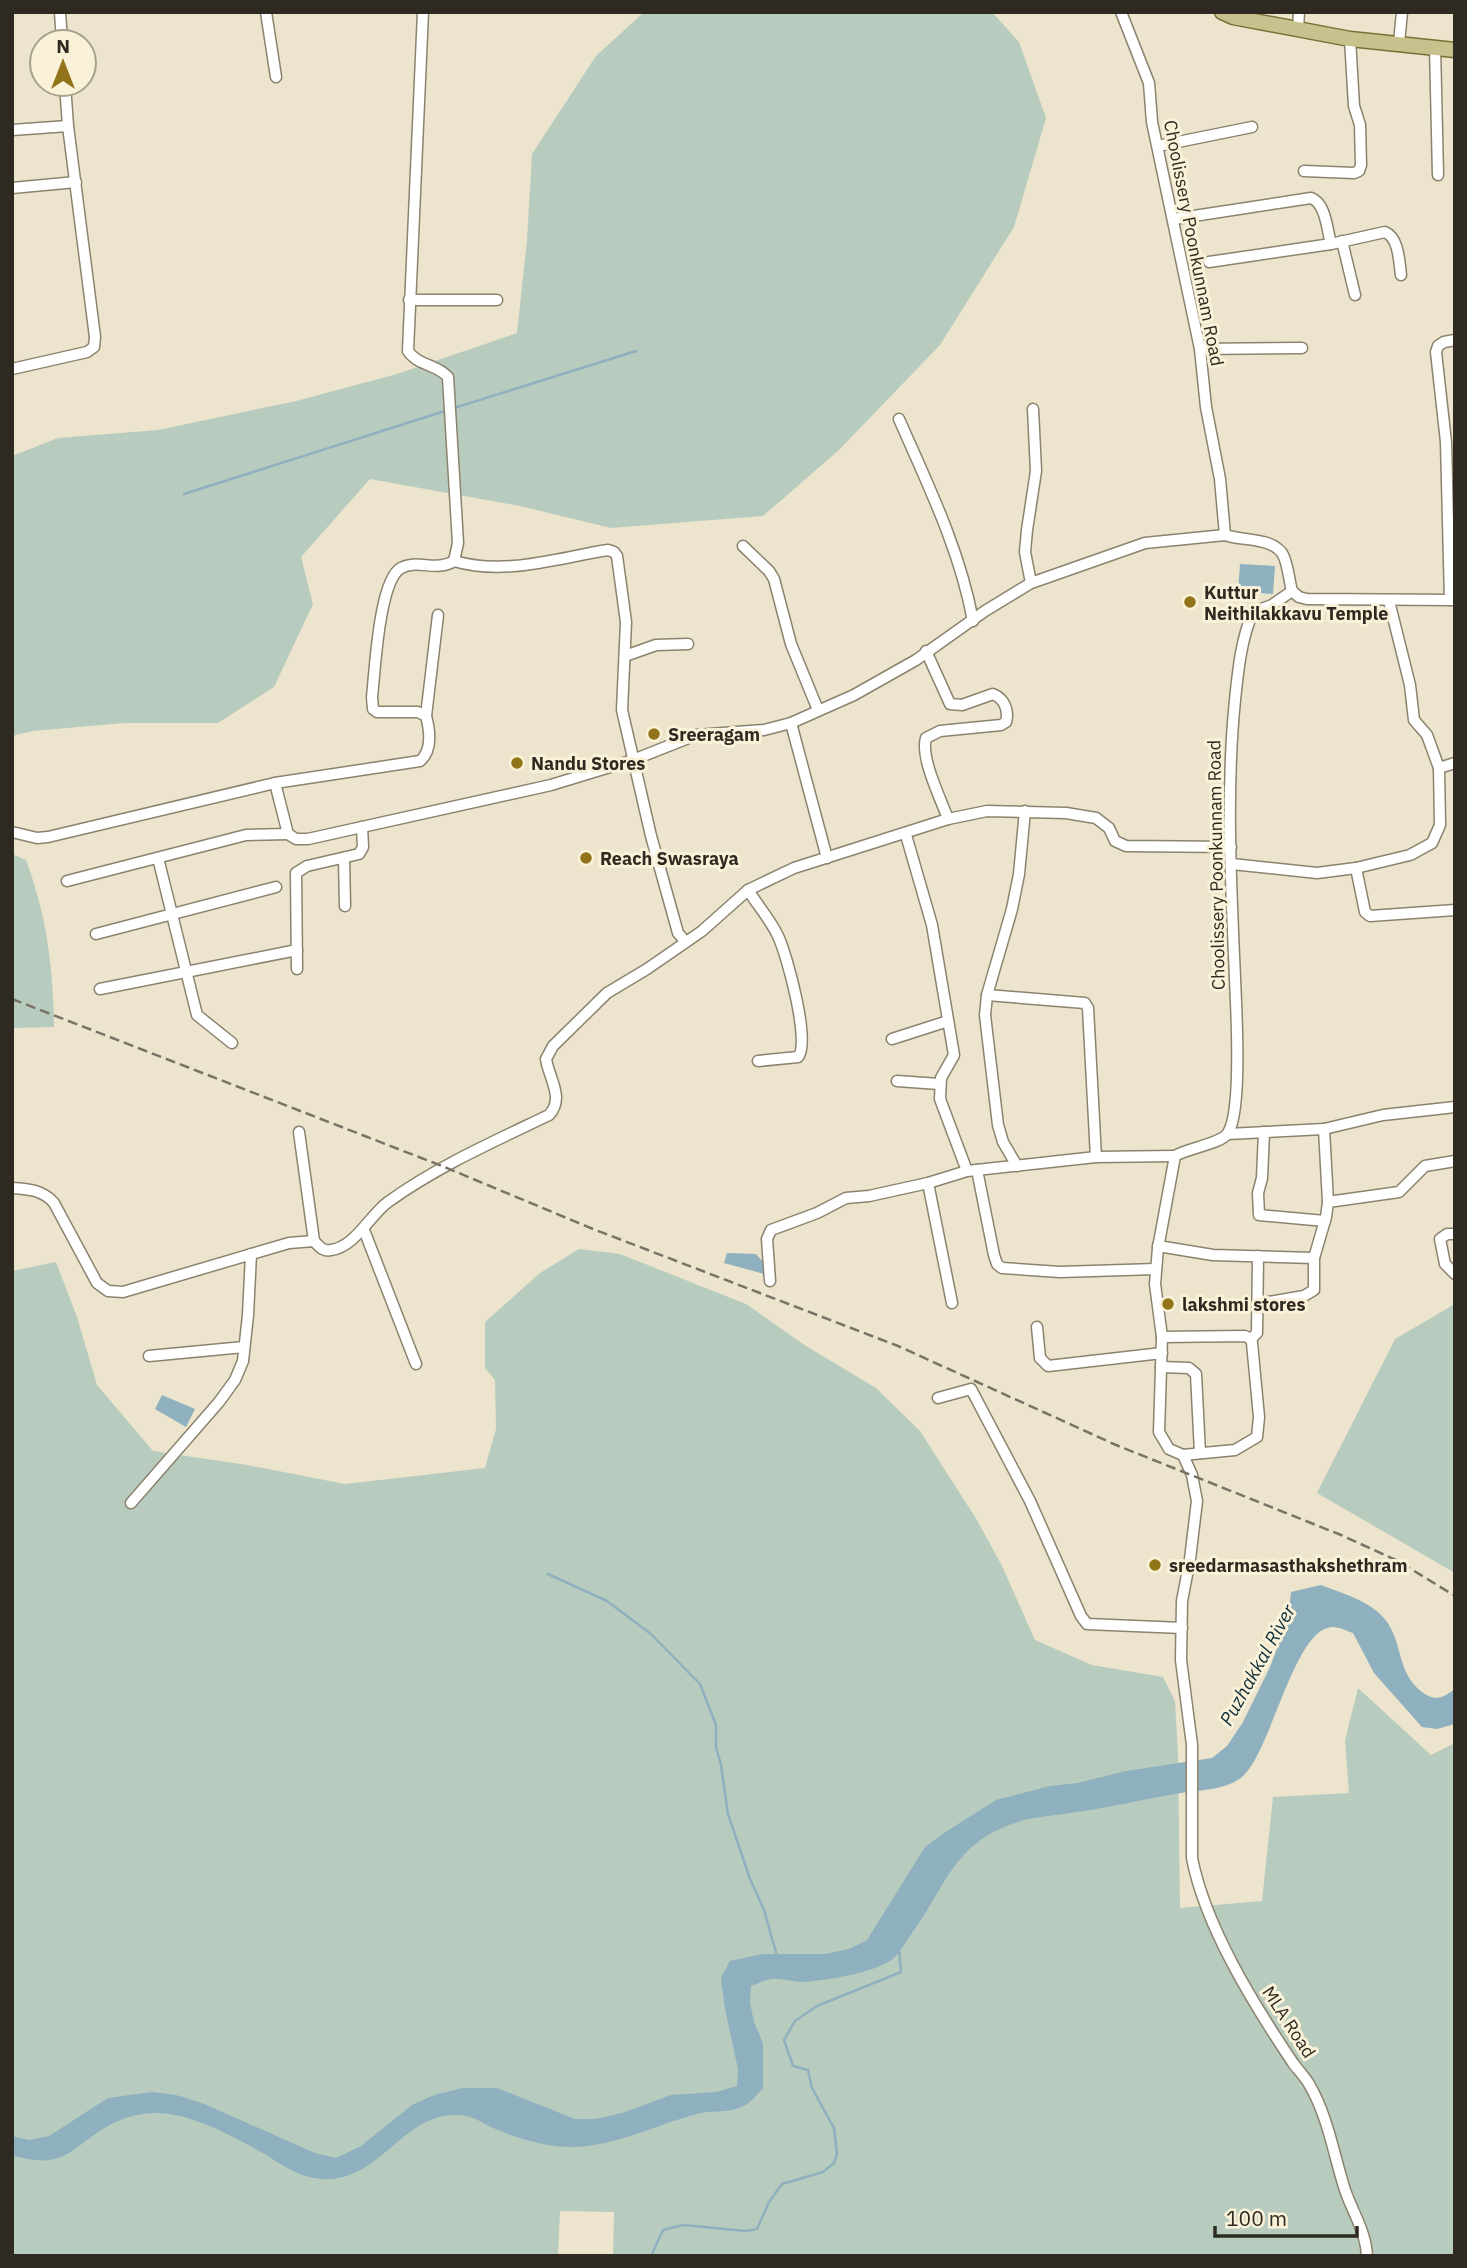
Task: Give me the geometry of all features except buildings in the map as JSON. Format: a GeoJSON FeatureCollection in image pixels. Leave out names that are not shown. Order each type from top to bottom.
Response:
{"type":"FeatureCollection","features":[{"type":"Feature","properties":{"kind":"main road"},"geometry":{"type":"LineString","coordinates":[[1222,12],[1350,39],[1455,50]]}},
{"type":"Feature","properties":{"kind":"street"},"geometry":{"type":"LineString","coordinates":[[266,12],[276,77]]}},
{"type":"Feature","properties":{"kind":"street"},"geometry":{"type":"LineString","coordinates":[[422,12],[408,351],[418,362],[442,370],[448,377],[458,543],[454,561]]}},
{"type":"Feature","properties":{"kind":"street","name":"Choolissery Poonkunnam Road"},"geometry":{"type":"LineString","coordinates":[[1121,12],[1149,83],[1152,122],[1200,349],[1206,407],[1220,479],[1225,535]]}},
{"type":"Feature","properties":{"kind":"street"},"geometry":{"type":"LineString","coordinates":[[1298,29],[1299,12]]}},
{"type":"Feature","properties":{"kind":"street"},"geometry":{"type":"LineString","coordinates":[[1399,43],[1402,12]]}},
{"type":"Feature","properties":{"kind":"street"},"geometry":{"type":"LineString","coordinates":[[1304,171],[1359,171],[1360,125],[1354,106],[1350,39]]}},
{"type":"Feature","properties":{"kind":"street"},"geometry":{"type":"LineString","coordinates":[[1435,47],[1438,175]]}},
{"type":"Feature","properties":{"kind":"street"},"geometry":{"type":"LineString","coordinates":[[12,369],[86,352],[94,347],[96,337],[66,98]]}},
{"type":"Feature","properties":{"kind":"street"},"geometry":{"type":"LineString","coordinates":[[12,130],[68,126]]}},
{"type":"Feature","properties":{"kind":"street"},"geometry":{"type":"LineString","coordinates":[[1157,146],[1252,127]]}},
{"type":"Feature","properties":{"kind":"street"},"geometry":{"type":"LineString","coordinates":[[12,188],[76,183]]}},
{"type":"Feature","properties":{"kind":"street"},"geometry":{"type":"LineString","coordinates":[[1174,219],[1311,198],[1318,200],[1322,207],[1331,244]]}},
{"type":"Feature","properties":{"kind":"street"},"geometry":{"type":"LineString","coordinates":[[1209,262],[1331,244],[1378,232],[1389,233],[1395,240],[1401,275]]}},
{"type":"Feature","properties":{"kind":"street"},"geometry":{"type":"LineString","coordinates":[[1342,241],[1355,295]]}},
{"type":"Feature","properties":{"kind":"street"},"geometry":{"type":"LineString","coordinates":[[410,300],[497,300]]}},
{"type":"Feature","properties":{"kind":"street"},"geometry":{"type":"LineString","coordinates":[[67,881],[246,835],[288,834],[296,839],[308,839],[551,785],[633,760],[696,735],[764,730],[791,723],[854,695],[916,660],[985,611],[1031,583],[1145,543],[1225,535],[1259,541],[1283,554],[1292,591],[1307,599],[1452,600],[1446,442],[1436,352],[1438,346],[1444,342],[1455,340]]}},
{"type":"Feature","properties":{"kind":"street"},"geometry":{"type":"LineString","coordinates":[[1200,349],[1302,348]]}},
{"type":"Feature","properties":{"kind":"street"},"geometry":{"type":"LineString","coordinates":[[1031,583],[1025,552],[1036,471],[1034,409]]}},
{"type":"Feature","properties":{"kind":"street"},"geometry":{"type":"LineString","coordinates":[[899,419],[947,527],[974,621]]}},
{"type":"Feature","properties":{"kind":"street"},"geometry":{"type":"LineString","coordinates":[[743,546],[774,579],[792,644],[818,710]]}},
{"type":"Feature","properties":{"kind":"street"},"geometry":{"type":"LineString","coordinates":[[426,716],[418,712],[377,712],[373,709],[372,697],[384,601],[397,569],[405,565],[441,566],[454,561],[473,567],[501,568],[608,550],[614,552],[620,565],[626,622],[621,702],[633,760],[678,933],[685,941]]}},
{"type":"Feature","properties":{"kind":"street","name":"Choolissery Poonkunnam Road"},"geometry":{"type":"LineString","coordinates":[[1228,1134],[1236,1094],[1230,750],[1237,685],[1247,625],[1253,612],[1272,605],[1292,591]]}},
{"type":"Feature","properties":{"kind":"street"},"geometry":{"type":"LineString","coordinates":[[1232,864],[1317,873],[1356,868],[1410,855],[1432,843],[1440,825],[1439,768],[1427,736],[1414,720],[1410,685],[1389,601]]}},
{"type":"Feature","properties":{"kind":"street"},"geometry":{"type":"LineString","coordinates":[[12,832],[37,838],[48,837],[275,783],[420,761],[428,752],[426,716],[438,615]]}},
{"type":"Feature","properties":{"kind":"street"},"geometry":{"type":"LineString","coordinates":[[625,656],[656,645],[688,644]]}},
{"type":"Feature","properties":{"kind":"street"},"geometry":{"type":"LineString","coordinates":[[926,651],[950,704],[962,705],[993,694],[1003,700],[1006,708],[1006,722],[1001,725],[940,731],[926,738],[927,761],[948,819]]}},
{"type":"Feature","properties":{"kind":"street"},"geometry":{"type":"LineString","coordinates":[[791,723],[827,858]]}},
{"type":"Feature","properties":{"kind":"street"},"geometry":{"type":"LineString","coordinates":[[1439,768],[1455,763]]}},
{"type":"Feature","properties":{"kind":"street"},"geometry":{"type":"LineString","coordinates":[[275,783],[288,834]]}},
{"type":"Feature","properties":{"kind":"street"},"geometry":{"type":"LineString","coordinates":[[299,1132],[314,1241],[322,1249],[330,1251],[364,1230],[375,1211],[411,1185],[442,1166],[549,1115],[555,1109],[557,1097],[547,1059],[553,1046],[607,993],[713,922],[748,890],[794,868],[906,835],[948,819],[987,811],[1066,813],[1096,818],[1109,828],[1115,841],[1126,846],[1231,847]]}},
{"type":"Feature","properties":{"kind":"street"},"geometry":{"type":"LineString","coordinates":[[1017,1166],[1003,1142],[994,1104],[985,1015],[987,995],[1012,909],[1026,811]]}},
{"type":"Feature","properties":{"kind":"street"},"geometry":{"type":"LineString","coordinates":[[297,969],[296,873],[307,866],[361,852],[362,827]]}},
{"type":"Feature","properties":{"kind":"street"},"geometry":{"type":"LineString","coordinates":[[906,835],[932,925],[954,1055],[939,1084],[940,1099],[972,1170],[997,1264],[1002,1268],[1060,1272],[1156,1269]]}},
{"type":"Feature","properties":{"kind":"street"},"geometry":{"type":"LineString","coordinates":[[158,858],[197,1015],[232,1043]]}},
{"type":"Feature","properties":{"kind":"street"},"geometry":{"type":"LineString","coordinates":[[344,858],[345,906]]}},
{"type":"Feature","properties":{"kind":"street"},"geometry":{"type":"LineString","coordinates":[[1356,868],[1365,912],[1370,916],[1455,910]]}},
{"type":"Feature","properties":{"kind":"street"},"geometry":{"type":"LineString","coordinates":[[96,934],[276,887]]}},
{"type":"Feature","properties":{"kind":"street"},"geometry":{"type":"LineString","coordinates":[[748,890],[770,920],[786,957],[797,1004],[803,1048],[798,1058],[758,1061]]}},
{"type":"Feature","properties":{"kind":"street"},"geometry":{"type":"LineString","coordinates":[[100,989],[297,950]]}},
{"type":"Feature","properties":{"kind":"street"},"geometry":{"type":"LineString","coordinates":[[987,995],[1085,1003],[1088,1008],[1096,1157]]}},
{"type":"Feature","properties":{"kind":"street"},"geometry":{"type":"LineString","coordinates":[[892,1039],[948,1021]]}},
{"type":"Feature","properties":{"kind":"street"},"geometry":{"type":"LineString","coordinates":[[897,1081],[939,1084]]}},
{"type":"Feature","properties":{"kind":"street"},"geometry":{"type":"LineString","coordinates":[[770,1281],[768,1239],[771,1230],[817,1213],[846,1198],[869,1196],[928,1183],[972,1170],[1096,1157],[1175,1156],[1220,1140],[1228,1134],[1324,1129],[1382,1115],[1455,1107]]}},
{"type":"Feature","properties":{"kind":"street"},"geometry":{"type":"LineString","coordinates":[[1257,1304],[1310,1294],[1314,1290],[1314,1258],[1328,1202],[1324,1129]]}},
{"type":"Feature","properties":{"kind":"street"},"geometry":{"type":"LineString","coordinates":[[1264,1132],[1257,1213],[1263,1216],[1325,1221]]}},
{"type":"Feature","properties":{"kind":"street"},"geometry":{"type":"LineString","coordinates":[[1175,1156],[1158,1246],[1155,1284],[1162,1337],[1159,1432],[1169,1449],[1183,1455],[1235,1450],[1257,1437],[1259,1409],[1251,1339]]}},
{"type":"Feature","properties":{"kind":"street"},"geometry":{"type":"LineString","coordinates":[[1328,1202],[1399,1192],[1425,1166],[1455,1161]]}},
{"type":"Feature","properties":{"kind":"street"},"geometry":{"type":"LineString","coordinates":[[928,1183],[952,1303]]}},
{"type":"Feature","properties":{"kind":"street"},"geometry":{"type":"LineString","coordinates":[[12,1188],[47,1194],[97,1283],[108,1292],[123,1292],[289,1243],[314,1241]]}},
{"type":"Feature","properties":{"kind":"street"},"geometry":{"type":"LineString","coordinates":[[364,1230],[416,1364]]}},
{"type":"Feature","properties":{"kind":"street"},"geometry":{"type":"LineString","coordinates":[[1455,1234],[1447,1234],[1440,1239],[1446,1268],[1455,1274]]}},
{"type":"Feature","properties":{"kind":"street"},"geometry":{"type":"LineString","coordinates":[[1158,1246],[1213,1255],[1314,1258]]}},
{"type":"Feature","properties":{"kind":"street"},"geometry":{"type":"LineString","coordinates":[[131,1503],[235,1380],[243,1361],[251,1254]]}},
{"type":"Feature","properties":{"kind":"street"},"geometry":{"type":"LineString","coordinates":[[1251,1339],[1257,1333],[1258,1256]]}},
{"type":"Feature","properties":{"kind":"street"},"geometry":{"type":"LineString","coordinates":[[1037,1327],[1040,1359],[1048,1366],[1162,1353]]}},
{"type":"Feature","properties":{"kind":"street"},"geometry":{"type":"LineString","coordinates":[[1162,1337],[1245,1336],[1251,1339]]}},
{"type":"Feature","properties":{"kind":"street"},"geometry":{"type":"LineString","coordinates":[[149,1356],[244,1347]]}},
{"type":"Feature","properties":{"kind":"street"},"geometry":{"type":"LineString","coordinates":[[1161,1367],[1189,1368],[1196,1374],[1200,1453]]}},
{"type":"Feature","properties":{"kind":"street"},"geometry":{"type":"LineString","coordinates":[[938,1398],[971,1389],[1030,1501],[1087,1624],[1182,1628],[1184,1585],[1197,1501],[1192,1475],[1183,1455]]}},
{"type":"Feature","properties":{"kind":"street","name":"MLA Road"},"geometry":{"type":"LineString","coordinates":[[1182,1628],[1181,1660],[1192,1745],[1192,1858],[1195,1874],[1213,1920],[1244,1983],[1314,2093],[1346,2192],[1366,2241],[1367,2256]]}},
{"type":"Feature","properties":{"kind":"green space"},"geometry":{"type":"Polygon","coordinates":[[[644,12],[992,12],[1019,42],[1046,118],[1014,227],[940,345],[839,450],[763,516],[611,528],[520,506],[370,479],[301,557],[313,604],[274,687],[218,723],[124,723],[33,731],[12,736],[12,456],[58,438],[158,430],[296,401],[397,374],[517,333],[527,240],[532,154],[596,56],[644,12]]]}},
{"type":"Feature","properties":{"kind":"green space"},"geometry":{"type":"Polygon","coordinates":[[[12,854],[26,860],[44,922],[54,1027],[12,1028],[12,854]]]}},
{"type":"Feature","properties":{"kind":"green space"},"geometry":{"type":"Polygon","coordinates":[[[579,1249],[620,1254],[746,1304],[806,1346],[876,1388],[920,1431],[977,1520],[1002,1566],[1035,1640],[1092,1665],[1163,1677],[1175,1701],[1180,1908],[1262,1901],[1273,1797],[1349,1793],[1345,1740],[1358,1688],[1431,1755],[1455,1743],[1455,2256],[613,2256],[614,2212],[560,2211],[558,2256],[12,2256],[12,1271],[56,1262],[77,1317],[97,1385],[153,1451],[247,1465],[345,1484],[485,1468],[496,1429],[495,1380],[485,1368],[485,1322],[540,1273],[579,1249]]]}},
{"type":"Feature","properties":{"kind":"green space"},"geometry":{"type":"Polygon","coordinates":[[[1455,1304],[1455,1573],[1317,1493],[1395,1339],[1455,1304]]]}},
{"type":"Feature","properties":{"kind":"water"},"geometry":{"type":"Polygon","coordinates":[[[1240,564],[1275,566],[1273,594],[1238,591],[1240,564]]]}},
{"type":"Feature","properties":{"kind":"water"},"geometry":{"type":"Polygon","coordinates":[[[727,1253],[756,1254],[768,1267],[768,1275],[724,1263],[727,1253]]]}},
{"type":"Feature","properties":{"kind":"water"},"geometry":{"type":"Polygon","coordinates":[[[162,1395],[195,1409],[186,1427],[155,1409],[162,1395]]]}},
{"type":"Feature","properties":{"kind":"water"},"geometry":{"type":"Polygon","coordinates":[[[1321,1585],[1362,1602],[1383,1617],[1394,1635],[1407,1675],[1422,1692],[1439,1698],[1455,1689],[1455,1724],[1437,1729],[1422,1727],[1374,1673],[1353,1633],[1333,1627],[1319,1632],[1295,1668],[1253,1763],[1236,1781],[1213,1789],[1034,1818],[1009,1825],[989,1834],[961,1858],[922,1919],[894,1958],[887,1963],[837,1978],[803,1982],[771,1979],[751,1986],[750,2003],[754,2022],[763,2043],[763,2088],[743,2107],[697,2114],[622,2139],[564,2147],[520,2138],[461,2115],[435,2118],[417,2127],[355,2173],[335,2178],[313,2178],[300,2174],[212,2127],[182,2117],[153,2113],[120,2120],[59,2158],[38,2160],[12,2156],[12,2136],[29,2140],[49,2136],[108,2098],[152,2092],[176,2095],[202,2103],[315,2153],[336,2158],[361,2146],[412,2105],[434,2095],[462,2088],[497,2088],[575,2119],[596,2119],[622,2113],[671,2095],[716,2092],[737,2086],[738,2069],[721,1978],[730,1961],[762,1954],[825,1954],[849,1949],[867,1940],[925,1847],[996,1800],[1126,1771],[1212,1758],[1227,1746],[1243,1722],[1270,1667],[1288,1619],[1291,1592],[1321,1585]]]}},
{"type":"Feature","properties":{"kind":"waterway"},"geometry":{"type":"LineString","coordinates":[[454,408],[636,351]]}},
{"type":"Feature","properties":{"kind":"waterway"},"geometry":{"type":"LineString","coordinates":[[184,494],[448,410]]}},
{"type":"Feature","properties":{"kind":"waterway"},"geometry":{"type":"LineString","coordinates":[[548,1574],[607,1601],[651,1634],[700,1684],[716,1725],[716,1747],[728,1814],[750,1879],[764,1910],[777,1956]]}},
{"type":"Feature","properties":{"kind":"waterway"},"geometry":{"type":"LineString","coordinates":[[651,2256],[663,2230],[683,2225],[746,2231],[757,2229],[769,2202],[782,2184],[823,2172],[834,2163],[837,2154],[834,2128],[812,2088],[808,2070],[793,2066],[784,2040],[795,2021],[817,2006],[901,1972],[899,1948]]}},
{"type":"Feature","properties":{"kind":"railway"},"geometry":{"type":"LineString","coordinates":[[12,999],[442,1166],[593,1229],[898,1346],[1116,1445],[1341,1535],[1398,1561],[1455,1596]]}},
{"type":"Feature","properties":{"kind":"place","name":"Kuttur Neithilakkavu Temple"},"geometry":{"type":"Point","coordinates":[1190,602]}},
{"type":"Feature","properties":{"kind":"place","name":"Sreeragam"},"geometry":{"type":"Point","coordinates":[654,734]}},
{"type":"Feature","properties":{"kind":"place","name":"Nandu Stores"},"geometry":{"type":"Point","coordinates":[517,763]}},
{"type":"Feature","properties":{"kind":"place","name":"Reach Swasraya"},"geometry":{"type":"Point","coordinates":[586,858]}},
{"type":"Feature","properties":{"kind":"place","name":"lakshmi stores"},"geometry":{"type":"Point","coordinates":[1168,1304]}},
{"type":"Feature","properties":{"kind":"place","name":"sreedarmasasthakshethram"},"geometry":{"type":"Point","coordinates":[1155,1565]}},
{"type":"Feature","properties":{"kind":"water label","name":"Puzhakkal River"},"geometry":{"type":"Point","coordinates":[1257,1665]}}]}
